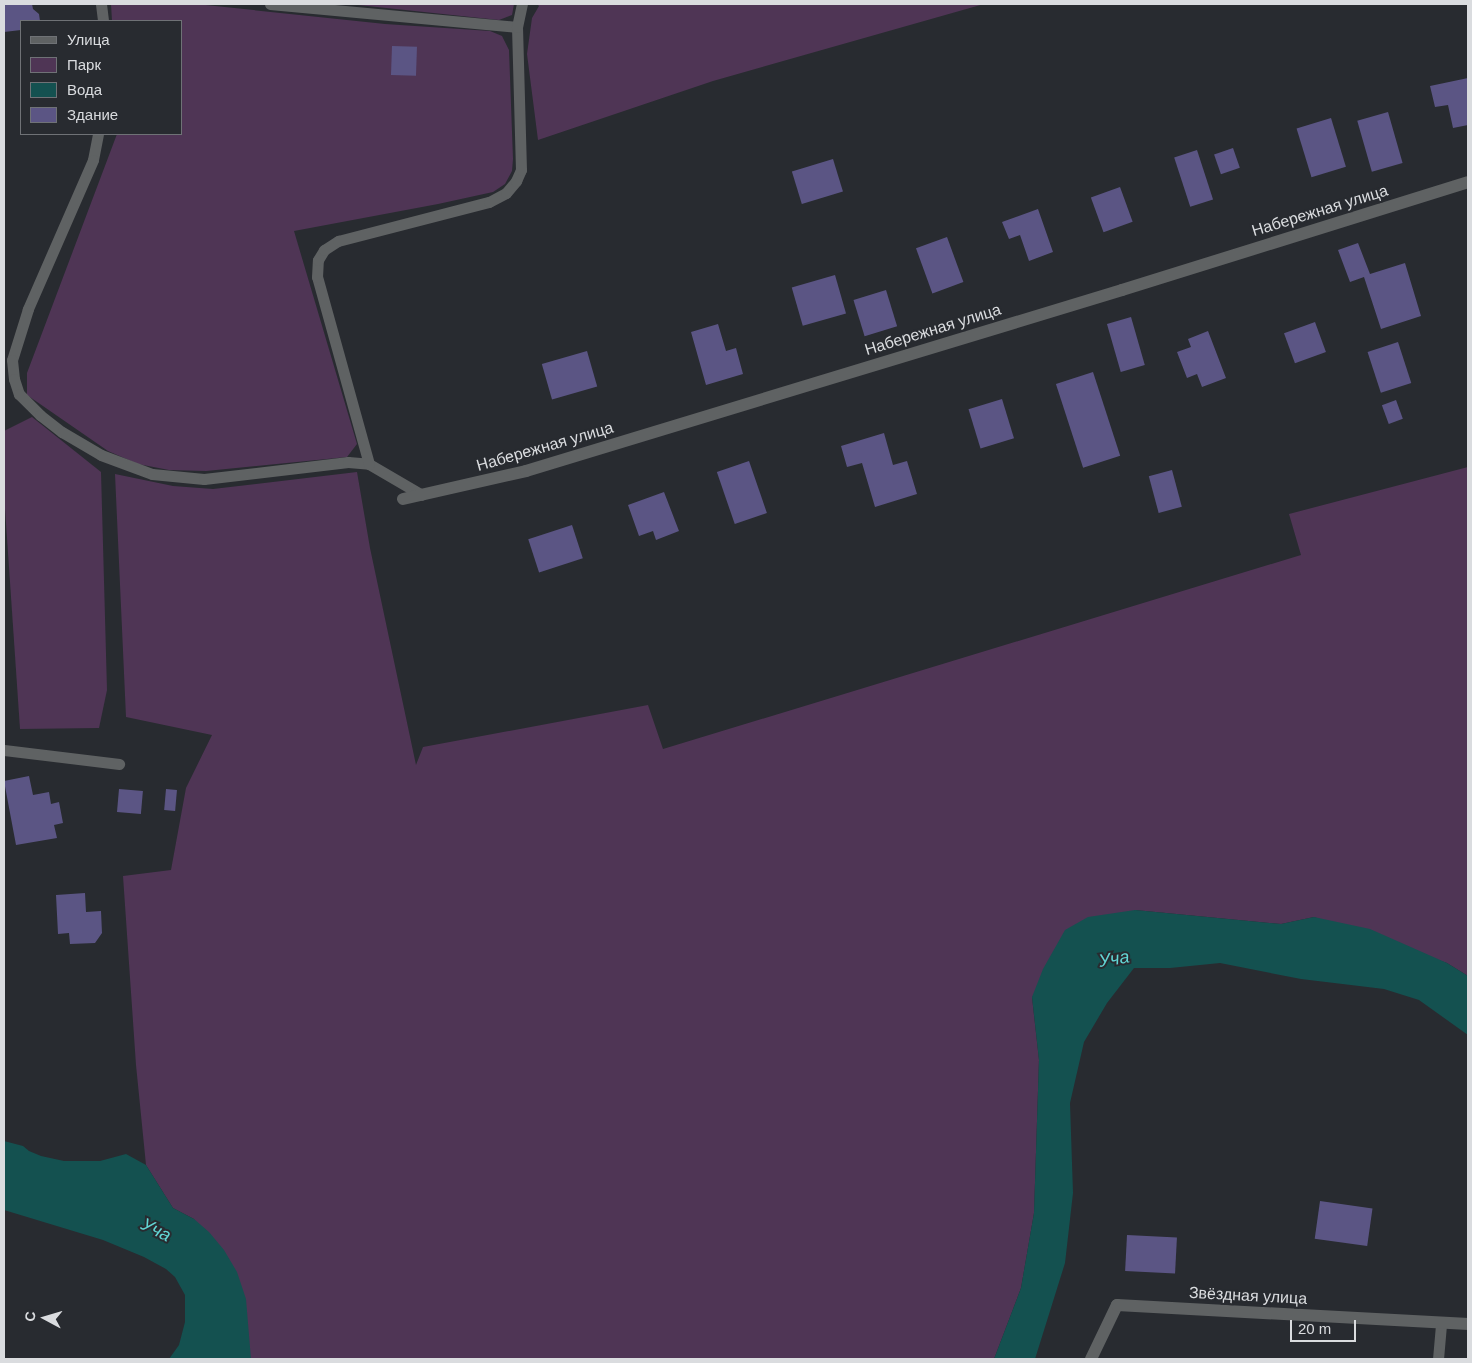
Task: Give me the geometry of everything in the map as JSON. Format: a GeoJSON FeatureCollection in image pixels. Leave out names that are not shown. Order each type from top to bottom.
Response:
{"type":"FeatureCollection","features":[{"type":"Feature","properties":{"kind":"street","name":"Набережная улица"},"geometry":{"type":"LineString","coordinates":[[403,499],[526,471],[1131,287],[1468,182]]}},
{"type":"Feature","properties":{"kind":"street","name":"Звёздная улица"},"geometry":{"type":"LineString","coordinates":[[1090,1359],[1117,1305],[1468,1324]]}},
{"type":"Feature","properties":{"kind":"lane"},"geometry":{"type":"LineString","coordinates":[[101,4],[103,20]]}},
{"type":"Feature","properties":{"kind":"lane"},"geometry":{"type":"LineString","coordinates":[[270,4],[517,27]]}},
{"type":"Feature","properties":{"kind":"lane"},"geometry":{"type":"LineString","coordinates":[[369,464],[317,277],[318,260],[324,250],[338,241],[489,202],[506,193],[516,181],[522,170],[517,27],[522,4]]}},
{"type":"Feature","properties":{"kind":"lane"},"geometry":{"type":"LineString","coordinates":[[98,135],[92,160],[28,309],[12,360],[14,379],[19,394],[40,415],[62,432],[101,455],[152,474],[204,479],[348,462],[369,464],[422,495]]}},
{"type":"Feature","properties":{"kind":"lane"},"geometry":{"type":"LineString","coordinates":[[4,750],[119,764]]}},
{"type":"Feature","properties":{"kind":"lane"},"geometry":{"type":"LineString","coordinates":[[1438,1359],[1441,1323]]}},
{"type":"Feature","properties":{"kind":"green space"},"geometry":{"type":"Polygon","coordinates":[[[111,4],[196,4],[385,24],[490,31],[502,36],[509,50],[513,159],[512,171],[505,184],[493,192],[294,231],[357,444],[347,457],[206,471],[169,470],[138,464],[108,451],[27,395],[27,373],[117,135],[182,135],[182,20],[112,20],[111,4]]]}},
{"type":"Feature","properties":{"kind":"green space"},"geometry":{"type":"Polygon","coordinates":[[[349,4],[514,4],[512,15],[499,20],[349,4]]]}},
{"type":"Feature","properties":{"kind":"green space"},"geometry":{"type":"Polygon","coordinates":[[[537,4],[984,4],[713,81],[538,140],[527,54],[532,18],[539,6],[537,4]]]}},
{"type":"Feature","properties":{"kind":"green space"},"geometry":{"type":"Polygon","coordinates":[[[32,417],[101,472],[107,690],[99,728],[20,729],[4,494],[4,431],[32,417]]]}},
{"type":"Feature","properties":{"kind":"green space"},"geometry":{"type":"Polygon","coordinates":[[[1468,467],[1468,976],[1447,963],[1314,917],[1281,924],[1135,910],[1032,997],[1039,1060],[1034,1213],[1021,1288],[994,1359],[251,1359],[194,1219],[173,1208],[146,1165],[136,1065],[123,876],[171,870],[186,788],[212,735],[126,717],[115,474],[173,486],[213,489],[357,472],[370,548],[416,765],[423,747],[648,705],[663,749],[1301,555],[1289,514],[1468,467]]]}},
{"type":"Feature","properties":{"kind":"water","name":"Уча"},"geometry":{"type":"Polygon","coordinates":[[[1135,910],[1281,924],[1314,917],[1370,929],[1447,963],[1468,976],[1468,1035],[1419,1000],[1384,989],[1301,979],[1220,963],[1170,968],[1134,968],[1107,1003],[1084,1042],[1070,1103],[1073,1193],[1065,1263],[1035,1359],[994,1359],[1021,1288],[1034,1213],[1039,1060],[1032,997],[1043,969],[1065,930],[1088,917],[1135,910]]]}},
{"type":"Feature","properties":{"kind":"water","name":"Уча"},"geometry":{"type":"Polygon","coordinates":[[[4,1141],[23,1146],[41,1156],[64,1161],[100,1161],[126,1154],[146,1165],[173,1208],[194,1219],[209,1232],[224,1250],[237,1272],[246,1299],[251,1359],[169,1359],[179,1345],[185,1322],[185,1295],[175,1277],[166,1269],[144,1257],[103,1240],[4,1210],[4,1141]]]}},
{"type":"Feature","properties":{"kind":"building"},"geometry":{"type":"Polygon","coordinates":[[[4,4],[32,4],[33,9],[39,14],[40,20],[20,20],[20,30],[4,32],[4,4]]]}},
{"type":"Feature","properties":{"kind":"building"},"geometry":{"type":"Polygon","coordinates":[[[392,46],[417,47],[416,76],[391,75],[392,46]]]}},
{"type":"Feature","properties":{"kind":"building"},"geometry":{"type":"Polygon","coordinates":[[[1468,78],[1468,125],[1453,128],[1448,105],[1435,107],[1430,86],[1468,78]]]}},
{"type":"Feature","properties":{"kind":"building"},"geometry":{"type":"Polygon","coordinates":[[[1388,112],[1403,163],[1372,172],[1357,121],[1388,112]]]}},
{"type":"Feature","properties":{"kind":"building"},"geometry":{"type":"Polygon","coordinates":[[[1331,118],[1346,167],[1311,177],[1297,129],[1331,118]]]}},
{"type":"Feature","properties":{"kind":"building"},"geometry":{"type":"Polygon","coordinates":[[[1233,148],[1240,168],[1221,174],[1214,155],[1233,148]]]}},
{"type":"Feature","properties":{"kind":"building"},"geometry":{"type":"Polygon","coordinates":[[[1197,150],[1213,199],[1190,207],[1174,157],[1197,150]]]}},
{"type":"Feature","properties":{"kind":"building"},"geometry":{"type":"Polygon","coordinates":[[[833,159],[843,192],[802,204],[792,172],[833,159]]]}},
{"type":"Feature","properties":{"kind":"building"},"geometry":{"type":"Polygon","coordinates":[[[1120,187],[1133,222],[1104,232],[1091,198],[1120,187]]]}},
{"type":"Feature","properties":{"kind":"building"},"geometry":{"type":"Polygon","coordinates":[[[1038,209],[1053,252],[1029,261],[1020,235],[1009,239],[1002,222],[1038,209]]]}},
{"type":"Feature","properties":{"kind":"building"},"geometry":{"type":"Polygon","coordinates":[[[947,237],[963,282],[932,293],[916,248],[947,237]]]}},
{"type":"Feature","properties":{"kind":"building"},"geometry":{"type":"Polygon","coordinates":[[[1358,243],[1370,274],[1405,263],[1421,316],[1381,329],[1364,277],[1350,282],[1338,250],[1358,243]]]}},
{"type":"Feature","properties":{"kind":"building"},"geometry":{"type":"Polygon","coordinates":[[[835,275],[846,313],[803,326],[792,287],[835,275]]]}},
{"type":"Feature","properties":{"kind":"building"},"geometry":{"type":"Polygon","coordinates":[[[886,290],[897,326],[865,336],[853,300],[886,290]]]}},
{"type":"Feature","properties":{"kind":"building"},"geometry":{"type":"Polygon","coordinates":[[[1131,317],[1145,365],[1121,372],[1107,324],[1131,317]]]}},
{"type":"Feature","properties":{"kind":"building"},"geometry":{"type":"Polygon","coordinates":[[[1315,322],[1326,352],[1295,363],[1284,333],[1315,322]]]}},
{"type":"Feature","properties":{"kind":"building"},"geometry":{"type":"Polygon","coordinates":[[[718,324],[726,351],[736,348],[743,374],[706,385],[691,332],[718,324]]]}},
{"type":"Feature","properties":{"kind":"building"},"geometry":{"type":"Polygon","coordinates":[[[1208,331],[1226,378],[1202,387],[1197,374],[1187,378],[1177,352],[1191,347],[1188,339],[1208,331]]]}},
{"type":"Feature","properties":{"kind":"building"},"geometry":{"type":"Polygon","coordinates":[[[1398,342],[1411,383],[1381,393],[1368,352],[1398,342]]]}},
{"type":"Feature","properties":{"kind":"building"},"geometry":{"type":"Polygon","coordinates":[[[587,351],[597,387],[552,400],[542,364],[587,351]]]}},
{"type":"Feature","properties":{"kind":"building"},"geometry":{"type":"Polygon","coordinates":[[[1093,372],[1120,456],[1083,468],[1056,384],[1093,372]]]}},
{"type":"Feature","properties":{"kind":"building"},"geometry":{"type":"Polygon","coordinates":[[[1002,399],[1014,438],[981,448],[969,409],[1002,399]]]}},
{"type":"Feature","properties":{"kind":"building"},"geometry":{"type":"Polygon","coordinates":[[[1396,400],[1403,419],[1389,424],[1382,405],[1396,400]]]}},
{"type":"Feature","properties":{"kind":"building"},"geometry":{"type":"Polygon","coordinates":[[[884,433],[893,465],[907,461],[917,494],[875,507],[862,463],[847,467],[841,446],[884,433]]]}},
{"type":"Feature","properties":{"kind":"building"},"geometry":{"type":"Polygon","coordinates":[[[749,461],[767,513],[735,524],[717,472],[749,461]]]}},
{"type":"Feature","properties":{"kind":"building"},"geometry":{"type":"Polygon","coordinates":[[[1172,470],[1182,507],[1159,513],[1149,476],[1172,470]]]}},
{"type":"Feature","properties":{"kind":"building"},"geometry":{"type":"Polygon","coordinates":[[[664,492],[679,531],[656,540],[653,531],[639,536],[628,505],[664,492]]]}},
{"type":"Feature","properties":{"kind":"building"},"geometry":{"type":"Polygon","coordinates":[[[572,525],[583,558],[539,573],[528,539],[572,525]]]}},
{"type":"Feature","properties":{"kind":"building"},"geometry":{"type":"Polygon","coordinates":[[[29,776],[33,795],[49,792],[51,804],[59,802],[63,823],[54,825],[57,838],[16,845],[4,781],[29,776]]]}},
{"type":"Feature","properties":{"kind":"building"},"geometry":{"type":"Polygon","coordinates":[[[119,789],[143,791],[141,814],[117,812],[119,789]]]}},
{"type":"Feature","properties":{"kind":"building"},"geometry":{"type":"Polygon","coordinates":[[[166,789],[177,790],[175,811],[164,810],[166,789]]]}},
{"type":"Feature","properties":{"kind":"building"},"geometry":{"type":"Polygon","coordinates":[[[85,893],[86,912],[101,911],[102,933],[95,943],[70,944],[69,933],[58,934],[56,895],[85,893]]]}},
{"type":"Feature","properties":{"kind":"building"},"geometry":{"type":"Polygon","coordinates":[[[1320,1201],[1372,1208],[1367,1246],[1315,1239],[1320,1201]]]}},
{"type":"Feature","properties":{"kind":"building"},"geometry":{"type":"Polygon","coordinates":[[[1127,1235],[1177,1238],[1175,1274],[1125,1271],[1127,1235]]]}}]}
